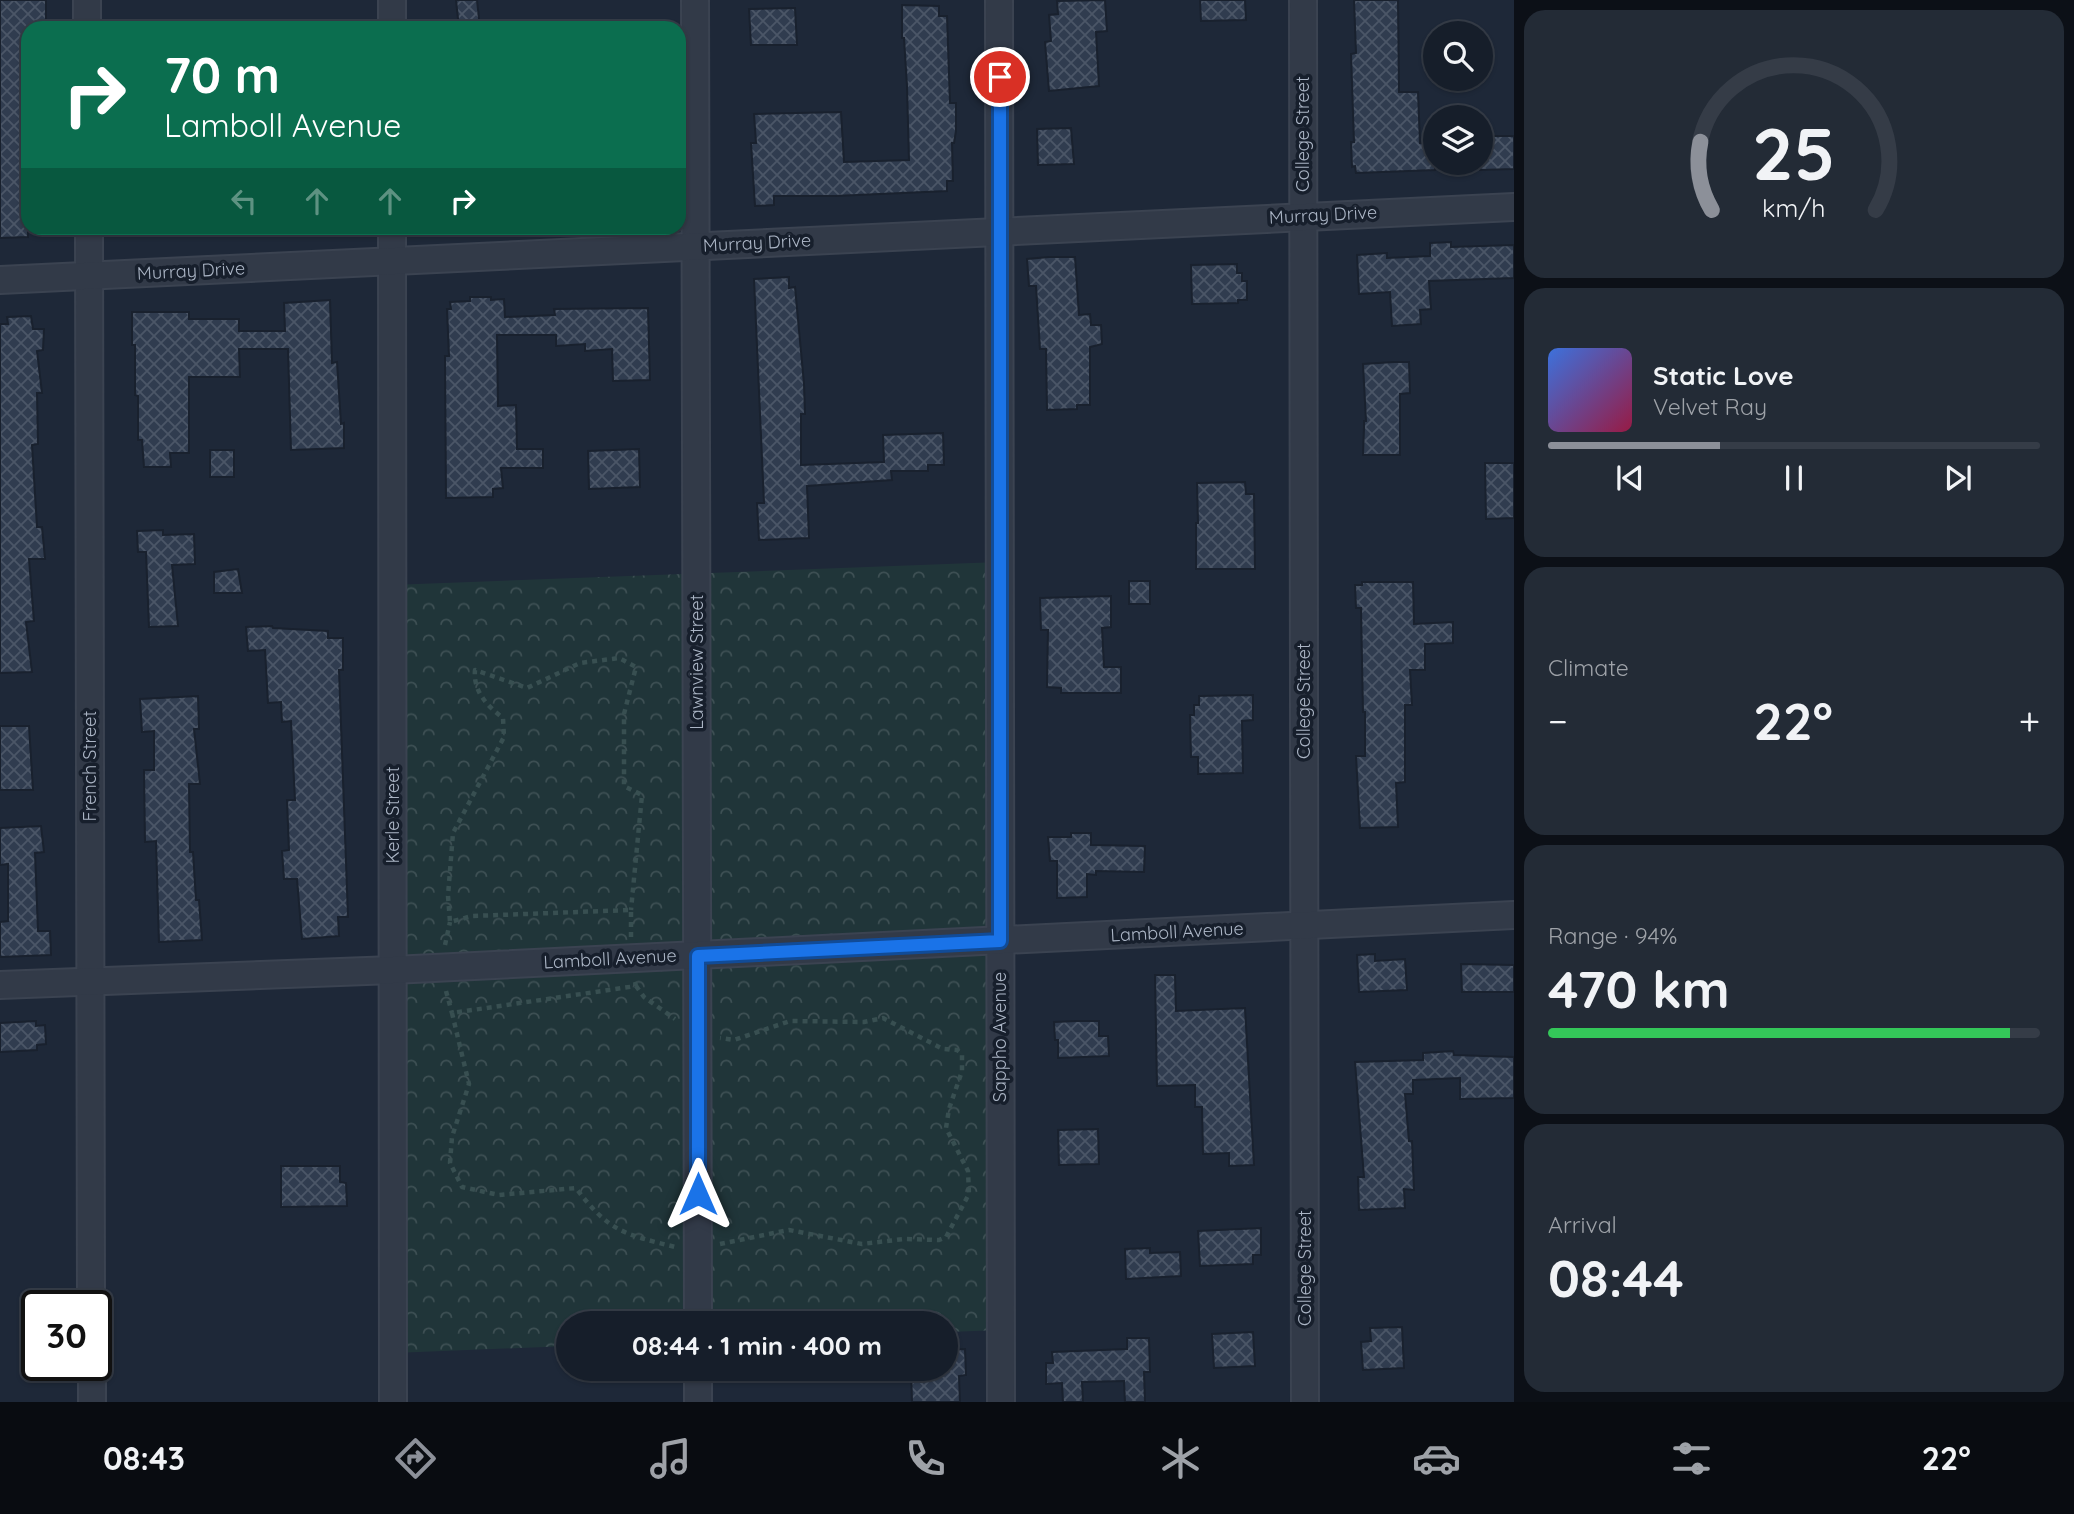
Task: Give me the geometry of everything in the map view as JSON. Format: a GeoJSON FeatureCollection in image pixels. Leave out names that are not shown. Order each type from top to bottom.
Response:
{"type":"FeatureCollection","features":[{"type":"Feature","properties":{"kind":"street"},"geometry":{"type":"LineString","coordinates":[[87,0],[87,21]]}},
{"type":"Feature","properties":{"kind":"street"},"geometry":{"type":"LineString","coordinates":[[392,0],[392,21]]}},
{"type":"Feature","properties":{"kind":"street","name":"Lawnview Street"},"geometry":{"type":"LineString","coordinates":[[695,0],[698,1311]]}},
{"type":"Feature","properties":{"kind":"street","name":"Sappho Avenue"},"geometry":{"type":"LineString","coordinates":[[999,0],[1001,1402]]}},
{"type":"Feature","properties":{"kind":"street","name":"College Street"},"geometry":{"type":"LineString","coordinates":[[1303,0],[1305,1402]]}},
{"type":"Feature","properties":{"kind":"street","name":"Murray Drive"},"geometry":{"type":"LineString","coordinates":[[0,281],[1514,207]]}},
{"type":"Feature","properties":{"kind":"street","name":"French Street"},"geometry":{"type":"LineString","coordinates":[[89,235],[92,1290]]}},
{"type":"Feature","properties":{"kind":"street","name":"Kerle Street"},"geometry":{"type":"LineString","coordinates":[[392,235],[393,1402]]}},
{"type":"Feature","properties":{"kind":"street","name":"Lamboll Avenue"},"geometry":{"type":"LineString","coordinates":[[0,985],[698,956],[1514,915]]}},
{"type":"Feature","properties":{"kind":"street"},"geometry":{"type":"LineString","coordinates":[[92,1381],[92,1402]]}},
{"type":"Feature","properties":{"kind":"street"},"geometry":{"type":"LineString","coordinates":[[698,1381],[698,1402]]}},
{"type":"Feature","properties":{"kind":"path"},"geometry":{"type":"LineString","coordinates":[[443,954],[450,922],[448,896],[453,832],[504,737],[503,718],[486,705],[474,682],[475,670],[527,688],[580,663],[619,658],[636,667],[624,714],[624,786],[642,795],[631,910],[631,945]]}},
{"type":"Feature","properties":{"kind":"path"},"geometry":{"type":"LineString","coordinates":[[450,922],[472,916],[631,910]]}},
{"type":"Feature","properties":{"kind":"path"},"geometry":{"type":"LineString","coordinates":[[635,978],[636,986],[654,1005],[684,1026]]}},
{"type":"Feature","properties":{"kind":"path"},"geometry":{"type":"LineString","coordinates":[[442,981],[468,1084],[452,1137],[450,1163],[462,1187],[499,1195],[576,1188],[594,1213],[624,1234],[684,1250]]}},
{"type":"Feature","properties":{"kind":"path"},"geometry":{"type":"LineString","coordinates":[[452,1013],[636,986]]}},
{"type":"Feature","properties":{"kind":"path"},"geometry":{"type":"LineString","coordinates":[[712,1037],[734,1040],[790,1021],[864,1022],[883,1018],[943,1049],[957,1050],[962,1054],[962,1071],[949,1109],[946,1128],[968,1171],[969,1194],[946,1237],[939,1240],[904,1239],[862,1244],[789,1230],[712,1245]]}},
{"type":"Feature","properties":{"kind":"green space"},"geometry":{"type":"Polygon","coordinates":[[[1000,562],[1001,1330],[958,1332],[958,1311],[556,1311],[556,1347],[393,1353],[392,585],[1000,562]]]}},
{"type":"Feature","properties":{"kind":"building"},"geometry":{"type":"Polygon","coordinates":[[[0,0],[46,0],[46,21],[21,21],[21,235],[28,237],[0,238],[0,0]]]}},
{"type":"Feature","properties":{"kind":"building"},"geometry":{"type":"Polygon","coordinates":[[[456,0],[477,0],[479,21],[458,21],[456,0]]]}},
{"type":"Feature","properties":{"kind":"building"},"geometry":{"type":"Polygon","coordinates":[[[1105,0],[1107,31],[1096,32],[1099,86],[1049,91],[1045,42],[1051,41],[1049,15],[1058,14],[1057,1],[1105,0]]]}},
{"type":"Feature","properties":{"kind":"building"},"geometry":{"type":"Polygon","coordinates":[[[1200,0],[1245,0],[1246,20],[1201,21],[1200,0]]]}},
{"type":"Feature","properties":{"kind":"building"},"geometry":{"type":"Polygon","coordinates":[[[1354,0],[1398,0],[1399,92],[1418,92],[1423,170],[1356,173],[1355,166],[1352,167],[1351,142],[1354,142],[1351,54],[1356,53],[1354,0]]]}},
{"type":"Feature","properties":{"kind":"building"},"geometry":{"type":"Polygon","coordinates":[[[902,5],[939,6],[939,16],[947,16],[950,103],[956,103],[956,131],[952,143],[953,181],[947,181],[947,191],[774,196],[774,205],[755,206],[751,143],[756,143],[754,114],[841,112],[844,162],[909,160],[902,5]]]}},
{"type":"Feature","properties":{"kind":"building"},"geometry":{"type":"Polygon","coordinates":[[[795,8],[797,45],[751,45],[749,9],[795,8]]]}},
{"type":"Feature","properties":{"kind":"building"},"geometry":{"type":"Polygon","coordinates":[[[1071,128],[1074,164],[1038,165],[1037,129],[1071,128]]]}},
{"type":"Feature","properties":{"kind":"building"},"geometry":{"type":"Polygon","coordinates":[[[1493,136],[1514,136],[1514,169],[1493,170],[1493,136]]]}},
{"type":"Feature","properties":{"kind":"building"},"geometry":{"type":"Polygon","coordinates":[[[1451,242],[1451,247],[1514,245],[1514,278],[1429,281],[1431,309],[1420,310],[1421,324],[1392,326],[1390,292],[1359,294],[1357,255],[1387,253],[1387,258],[1430,256],[1430,243],[1451,242]]]}},
{"type":"Feature","properties":{"kind":"building"},"geometry":{"type":"Polygon","coordinates":[[[1075,257],[1079,315],[1090,314],[1091,325],[1101,325],[1102,344],[1090,347],[1090,405],[1077,405],[1077,409],[1047,410],[1046,349],[1040,349],[1036,286],[1029,286],[1027,259],[1075,257]]]}},
{"type":"Feature","properties":{"kind":"building"},"geometry":{"type":"Polygon","coordinates":[[[1237,264],[1237,273],[1242,273],[1242,281],[1247,281],[1247,300],[1238,300],[1238,303],[1192,304],[1191,265],[1237,264]]]}},
{"type":"Feature","properties":{"kind":"building"},"geometry":{"type":"Polygon","coordinates":[[[789,277],[789,288],[795,287],[804,384],[805,414],[801,414],[801,465],[884,462],[883,435],[943,433],[944,465],[928,465],[928,471],[891,471],[892,480],[807,486],[809,538],[759,540],[757,503],[764,503],[754,279],[789,277]]]}},
{"type":"Feature","properties":{"kind":"building"},"geometry":{"type":"Polygon","coordinates":[[[470,297],[504,299],[505,317],[555,315],[554,309],[648,308],[650,380],[613,381],[612,349],[585,351],[585,344],[556,346],[556,335],[497,335],[498,406],[516,405],[517,449],[543,449],[543,468],[501,468],[503,488],[493,489],[493,497],[446,498],[445,356],[449,356],[447,309],[451,309],[450,302],[470,301],[470,297]]]}},
{"type":"Feature","properties":{"kind":"building"},"geometry":{"type":"Polygon","coordinates":[[[330,300],[332,363],[337,362],[344,448],[291,450],[288,349],[239,349],[240,377],[189,377],[189,453],[170,453],[171,467],[144,467],[142,440],[138,440],[132,312],[189,312],[189,319],[239,319],[239,331],[285,331],[284,303],[330,300]]]}},
{"type":"Feature","properties":{"kind":"building"},"geometry":{"type":"Polygon","coordinates":[[[31,316],[33,329],[44,329],[43,350],[37,351],[42,393],[37,393],[38,444],[32,445],[37,527],[42,527],[45,559],[29,559],[34,621],[26,622],[32,672],[0,673],[0,324],[8,324],[7,317],[31,316]]]}},
{"type":"Feature","properties":{"kind":"building"},"geometry":{"type":"Polygon","coordinates":[[[1409,362],[1410,393],[1400,394],[1400,455],[1363,455],[1366,421],[1363,364],[1409,362]]]}},
{"type":"Feature","properties":{"kind":"building"},"geometry":{"type":"Polygon","coordinates":[[[639,449],[640,487],[589,489],[588,451],[639,449]]]}},
{"type":"Feature","properties":{"kind":"building"},"geometry":{"type":"Polygon","coordinates":[[[210,450],[234,450],[234,477],[210,477],[210,450]]]}},
{"type":"Feature","properties":{"kind":"building"},"geometry":{"type":"Polygon","coordinates":[[[1485,463],[1514,463],[1514,518],[1486,519],[1485,463]]]}},
{"type":"Feature","properties":{"kind":"building"},"geometry":{"type":"Polygon","coordinates":[[[1245,482],[1246,494],[1254,494],[1255,569],[1196,569],[1197,483],[1245,482]]]}},
{"type":"Feature","properties":{"kind":"building"},"geometry":{"type":"Polygon","coordinates":[[[163,530],[163,535],[194,534],[195,564],[172,565],[178,626],[149,627],[146,552],[138,552],[137,531],[163,530]]]}},
{"type":"Feature","properties":{"kind":"building"},"geometry":{"type":"Polygon","coordinates":[[[238,569],[242,593],[214,593],[214,572],[238,569]]]}},
{"type":"Feature","properties":{"kind":"building"},"geometry":{"type":"Polygon","coordinates":[[[1129,581],[1150,581],[1150,604],[1129,604],[1129,581]]]}},
{"type":"Feature","properties":{"kind":"building"},"geometry":{"type":"Polygon","coordinates":[[[1362,582],[1413,582],[1414,624],[1453,622],[1453,643],[1425,644],[1425,670],[1410,670],[1412,705],[1405,705],[1405,782],[1396,783],[1398,827],[1360,828],[1356,756],[1365,756],[1365,712],[1361,608],[1356,608],[1355,585],[1362,585],[1362,582]]]}},
{"type":"Feature","properties":{"kind":"building"},"geometry":{"type":"Polygon","coordinates":[[[1111,596],[1111,627],[1102,628],[1104,667],[1121,667],[1121,693],[1061,693],[1061,688],[1047,687],[1048,630],[1041,630],[1040,598],[1111,596]]]}},
{"type":"Feature","properties":{"kind":"building"},"geometry":{"type":"Polygon","coordinates":[[[272,626],[328,631],[328,638],[343,638],[343,670],[339,670],[348,917],[338,917],[339,936],[302,939],[297,879],[284,879],[282,851],[289,850],[287,800],[295,800],[291,721],[282,722],[281,702],[268,703],[265,650],[248,651],[246,627],[272,626]]]}},
{"type":"Feature","properties":{"kind":"building"},"geometry":{"type":"Polygon","coordinates":[[[1253,695],[1253,720],[1242,721],[1243,773],[1198,774],[1198,757],[1191,757],[1190,715],[1194,715],[1194,705],[1199,705],[1199,696],[1253,695]]]}},
{"type":"Feature","properties":{"kind":"building"},"geometry":{"type":"Polygon","coordinates":[[[198,696],[199,729],[194,729],[200,784],[189,784],[190,852],[193,852],[202,940],[159,942],[156,841],[145,842],[144,770],[154,770],[154,731],[142,732],[140,699],[198,696]]]}},
{"type":"Feature","properties":{"kind":"building"},"geometry":{"type":"Polygon","coordinates":[[[0,726],[29,726],[33,790],[0,790],[0,726]]]}},
{"type":"Feature","properties":{"kind":"building"},"geometry":{"type":"Polygon","coordinates":[[[41,826],[44,852],[35,853],[38,931],[50,931],[51,955],[0,957],[0,922],[8,921],[8,864],[0,865],[0,828],[41,826]]]}},
{"type":"Feature","properties":{"kind":"building"},"geometry":{"type":"Polygon","coordinates":[[[1071,833],[1091,833],[1091,845],[1145,846],[1144,872],[1096,871],[1096,875],[1087,874],[1087,897],[1057,898],[1057,861],[1050,861],[1048,837],[1071,837],[1071,833]]]}},
{"type":"Feature","properties":{"kind":"building"},"geometry":{"type":"Polygon","coordinates":[[[1375,954],[1375,961],[1405,959],[1407,990],[1359,992],[1357,955],[1375,954]]]}},
{"type":"Feature","properties":{"kind":"building"},"geometry":{"type":"Polygon","coordinates":[[[1461,964],[1514,965],[1514,992],[1462,992],[1461,964]]]}},
{"type":"Feature","properties":{"kind":"building"},"geometry":{"type":"Polygon","coordinates":[[[1155,975],[1175,975],[1176,1011],[1245,1008],[1254,1165],[1229,1166],[1229,1153],[1203,1154],[1202,1107],[1195,1107],[1195,1085],[1157,1086],[1155,975]]]}},
{"type":"Feature","properties":{"kind":"building"},"geometry":{"type":"Polygon","coordinates":[[[36,1021],[36,1026],[45,1025],[46,1044],[37,1045],[37,1050],[0,1052],[0,1023],[36,1021]]]}},
{"type":"Feature","properties":{"kind":"building"},"geometry":{"type":"Polygon","coordinates":[[[1099,1021],[1099,1036],[1108,1036],[1109,1056],[1058,1058],[1054,1022],[1099,1021]]]}},
{"type":"Feature","properties":{"kind":"building"},"geometry":{"type":"Polygon","coordinates":[[[1453,1051],[1454,1055],[1514,1057],[1514,1098],[1460,1099],[1460,1078],[1413,1080],[1413,1094],[1405,1094],[1409,1141],[1412,1141],[1414,1190],[1404,1189],[1405,1208],[1359,1210],[1358,1177],[1364,1177],[1355,1062],[1423,1060],[1423,1053],[1453,1051]]]}},
{"type":"Feature","properties":{"kind":"building"},"geometry":{"type":"Polygon","coordinates":[[[1098,1129],[1099,1164],[1059,1165],[1058,1130],[1098,1129]]]}},
{"type":"Feature","properties":{"kind":"building"},"geometry":{"type":"Polygon","coordinates":[[[281,1166],[340,1166],[340,1182],[346,1183],[347,1206],[281,1207],[281,1166]]]}},
{"type":"Feature","properties":{"kind":"building"},"geometry":{"type":"Polygon","coordinates":[[[1261,1228],[1261,1255],[1253,1255],[1253,1264],[1200,1266],[1198,1231],[1261,1228]]]}},
{"type":"Feature","properties":{"kind":"building"},"geometry":{"type":"Polygon","coordinates":[[[1150,1248],[1150,1253],[1180,1252],[1181,1276],[1126,1279],[1125,1249],[1150,1248]]]}},
{"type":"Feature","properties":{"kind":"building"},"geometry":{"type":"Polygon","coordinates":[[[1402,1327],[1404,1368],[1363,1370],[1361,1342],[1371,1341],[1370,1328],[1402,1327]]]}},
{"type":"Feature","properties":{"kind":"building"},"geometry":{"type":"Polygon","coordinates":[[[1253,1332],[1255,1366],[1214,1368],[1212,1334],[1253,1332]]]}},
{"type":"Feature","properties":{"kind":"building"},"geometry":{"type":"Polygon","coordinates":[[[1127,1338],[1149,1338],[1150,1372],[1144,1372],[1145,1402],[1125,1402],[1124,1381],[1082,1382],[1083,1402],[1063,1402],[1062,1383],[1046,1384],[1046,1363],[1053,1363],[1052,1352],[1127,1349],[1127,1338]]]}},
{"type":"Feature","properties":{"kind":"building"},"geometry":{"type":"Polygon","coordinates":[[[958,1349],[965,1349],[966,1375],[959,1376],[960,1402],[912,1402],[911,1381],[958,1381],[958,1349]]]}},
{"type":"Feature","properties":{"kind":"route"},"geometry":{"type":"LineString","coordinates":[[698,1194],[698,956],[1000,941],[1000,77]]}}]}
